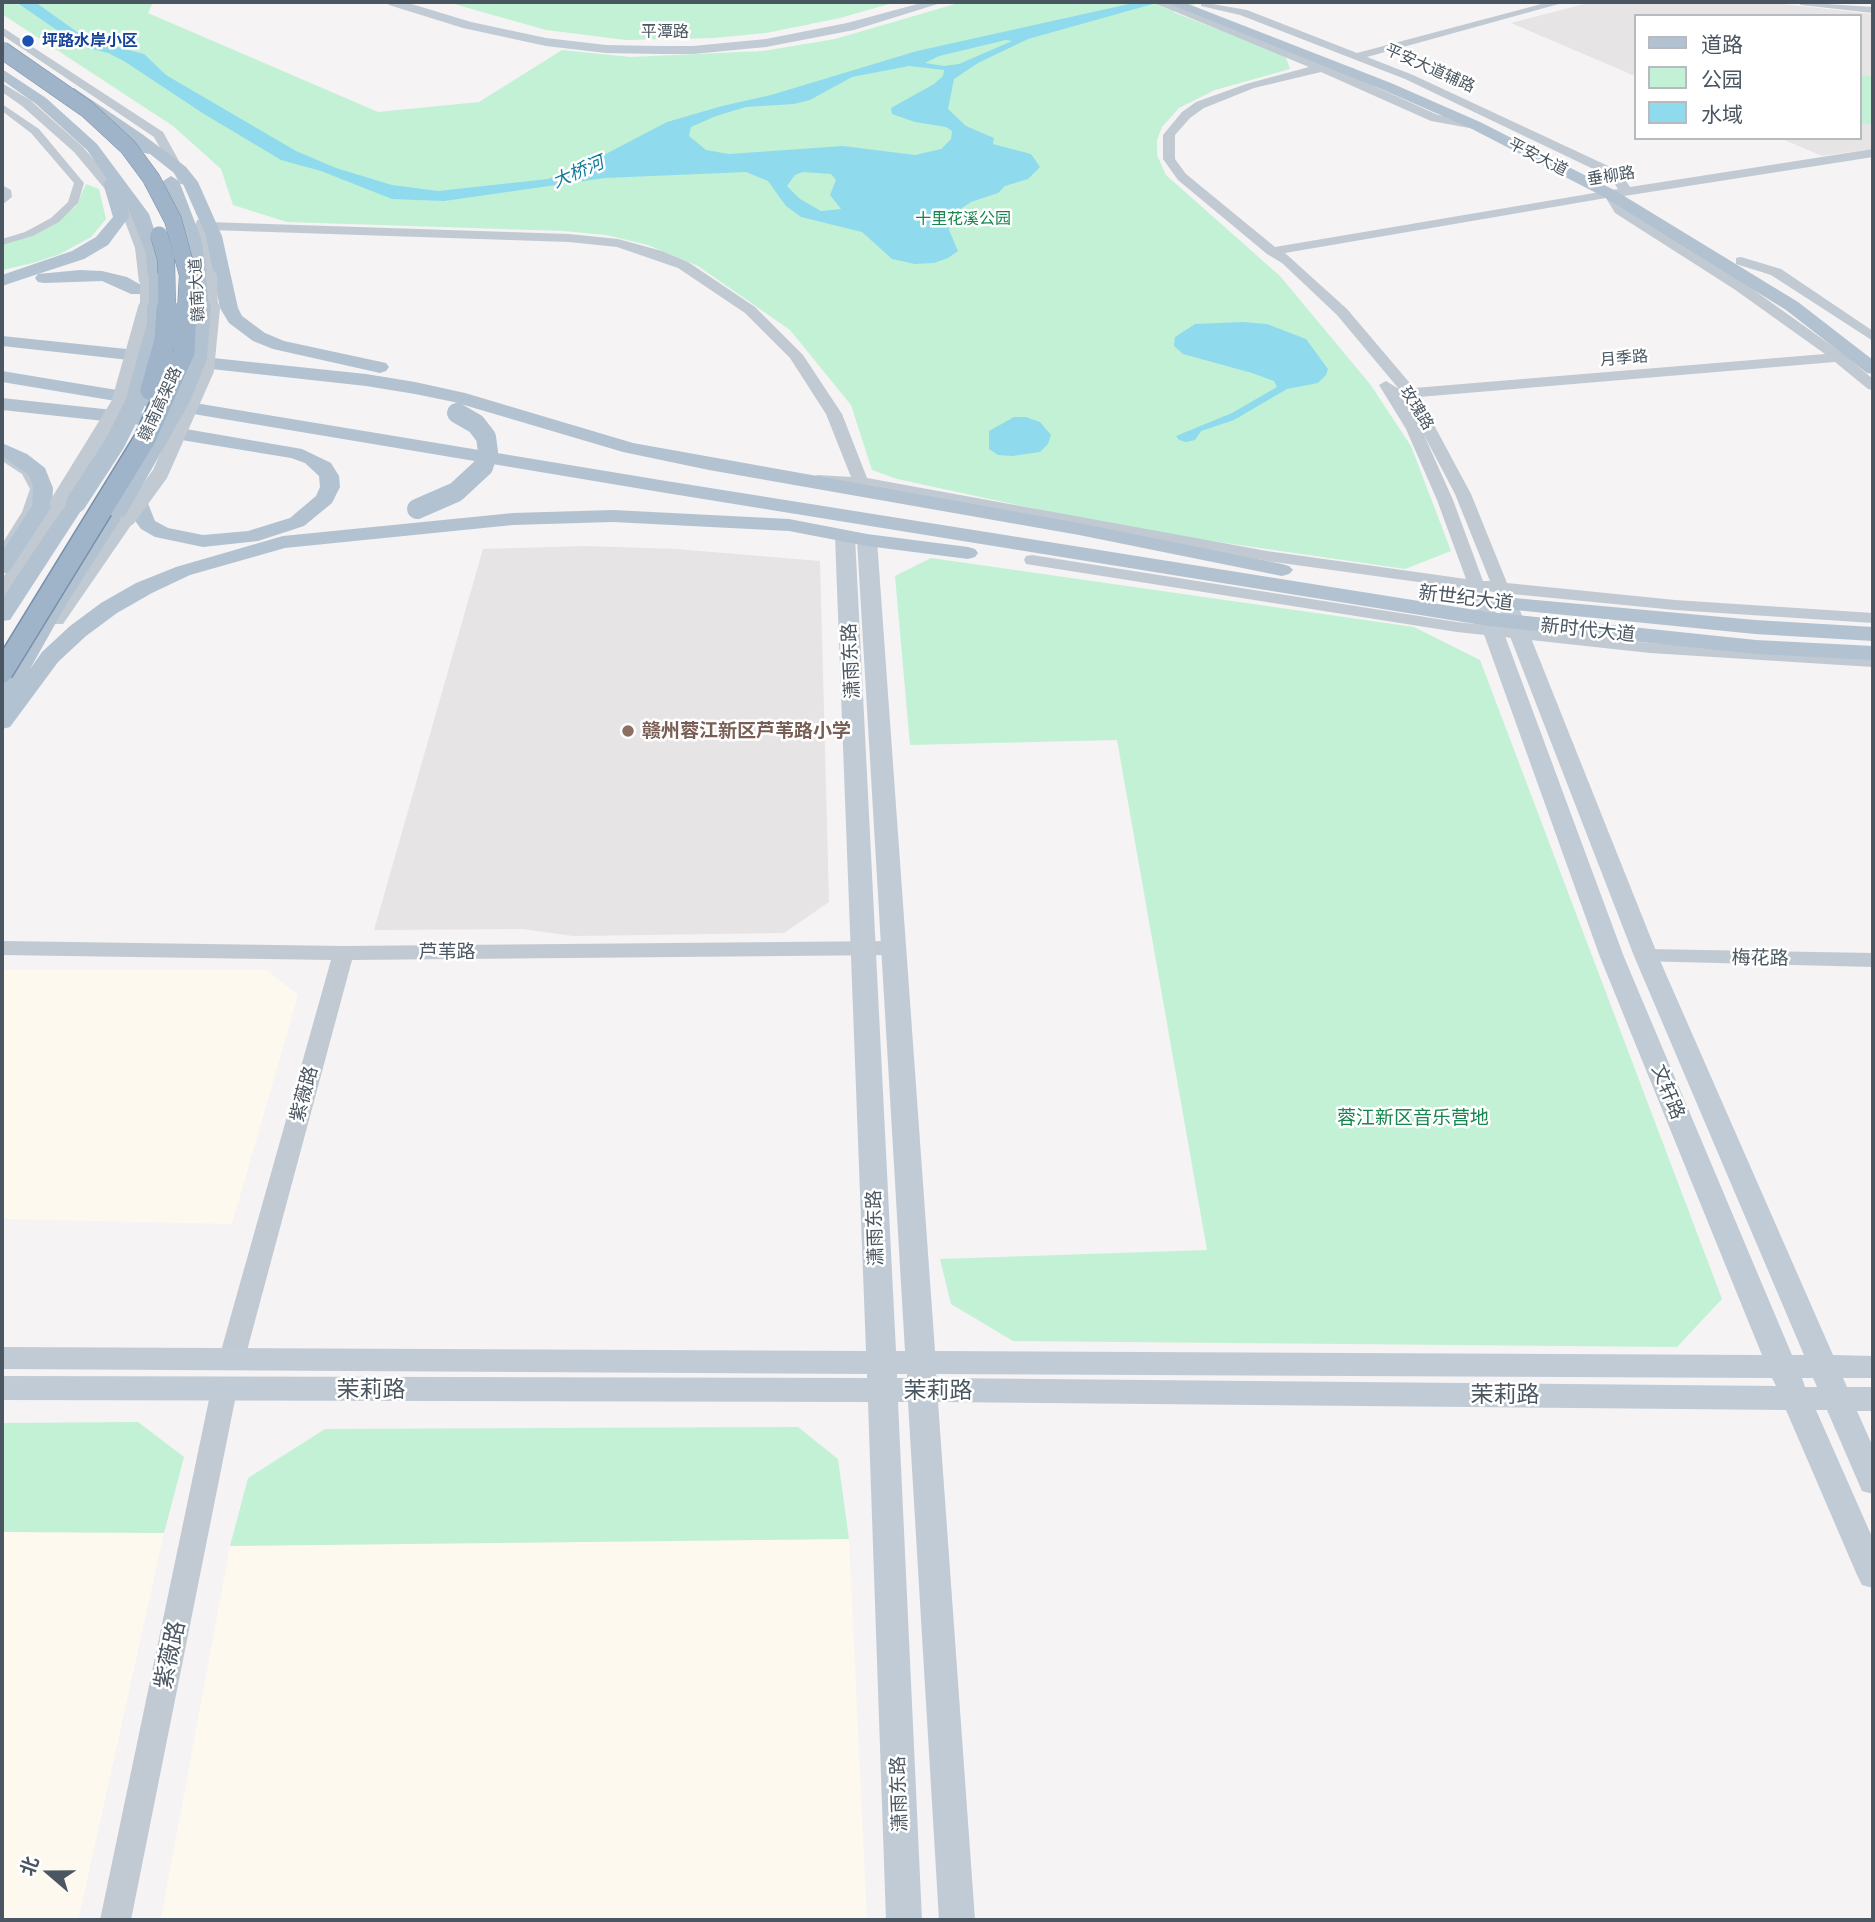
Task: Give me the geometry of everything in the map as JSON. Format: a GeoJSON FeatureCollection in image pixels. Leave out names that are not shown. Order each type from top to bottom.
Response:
{"type":"FeatureCollection","features":[{"type":"Feature","properties":{"kind":"highway","name":"赣南高架路"},"geometry":{"type":"LineString","coordinates":[[2,50],[88,109],[128,147],[151,178],[173,219],[188,275],[184,352],[166,396],[145,439],[2,673]]}},
{"type":"Feature","properties":{"kind":"highway","name":"赣南高架路"},"geometry":{"type":"LineString","coordinates":[[2,64],[88,129],[112,152],[134,182],[155,223],[166,259],[168,297],[165,340],[156,377],[126,448],[2,647]]}},
{"type":"Feature","properties":{"kind":"main road","name":"平潭路"},"geometry":{"type":"LineString","coordinates":[[393,2],[468,25],[545,42],[606,49],[659,50],[692,50],[766,43],[849,27],[938,2]]}},
{"type":"Feature","properties":{"kind":"main road","name":"平潭路"},"geometry":{"type":"LineString","coordinates":[[410,2],[501,29],[549,39],[670,47],[726,44],[801,33],[921,2]]}},
{"type":"Feature","properties":{"kind":"main road","name":"平安大道"},"geometry":{"type":"LineString","coordinates":[[1192,4],[1321,59]]}},
{"type":"Feature","properties":{"kind":"main road","name":"平安大道"},"geometry":{"type":"LineString","coordinates":[[1192,4],[1321,59],[1359,64],[1478,122],[1575,163],[1734,262],[1869,355],[1873,369]]}},
{"type":"Feature","properties":{"kind":"main road","name":"赣南大道"},"geometry":{"type":"LineString","coordinates":[[2,41],[137,137],[160,162],[181,202],[193,238],[211,276],[197,357],[132,508]]}},
{"type":"Feature","properties":{"kind":"main road"},"geometry":{"type":"LineString","coordinates":[[2,73],[41,101],[92,147],[141,214],[154,253],[147,284],[148,365]]}},
{"type":"Feature","properties":{"kind":"main road"},"geometry":{"type":"LineString","coordinates":[[137,137],[180,170],[192,185],[206,226],[211,276],[235,318],[259,337],[300,350],[429,380],[542,421]]}},
{"type":"Feature","properties":{"kind":"main road"},"geometry":{"type":"LineString","coordinates":[[2,279],[78,255],[102,241],[115,227],[121,217],[120,206],[92,147]]}},
{"type":"Feature","properties":{"kind":"main road"},"geometry":{"type":"LineString","coordinates":[[2,290],[40,278],[80,275],[147,284]]}},
{"type":"Feature","properties":{"kind":"main road"},"geometry":{"type":"LineString","coordinates":[[2,615],[67,503],[115,443],[135,403],[148,365],[157,325],[147,284]]}},
{"type":"Feature","properties":{"kind":"main road"},"geometry":{"type":"LineString","coordinates":[[2,341],[366,380],[458,397],[630,448],[804,480],[863,486],[1079,529],[1308,583]]}},
{"type":"Feature","properties":{"kind":"main road"},"geometry":{"type":"LineString","coordinates":[[2,348],[399,397],[457,413],[475,424],[485,437],[488,452],[483,467],[456,492],[417,509],[283,542],[183,571],[144,588],[109,608],[78,631],[50,657],[2,722]]}},
{"type":"Feature","properties":{"kind":"main road"},"geometry":{"type":"LineString","coordinates":[[2,363],[730,483],[1308,583]]}},
{"type":"Feature","properties":{"kind":"main road"},"geometry":{"type":"LineString","coordinates":[[2,376],[1308,583]]}},
{"type":"Feature","properties":{"kind":"main road"},"geometry":{"type":"LineString","coordinates":[[2,404],[147,418],[262,436],[856,538],[1032,560],[1308,583]]}},
{"type":"Feature","properties":{"kind":"main road"},"geometry":{"type":"LineString","coordinates":[[2,415],[141,428],[272,448],[312,459],[329,476],[330,486],[325,499],[297,522],[251,537],[203,541],[180,538],[162,533],[148,525],[132,508],[56,603],[2,698]]}},
{"type":"Feature","properties":{"kind":"main road"},"geometry":{"type":"LineString","coordinates":[[2,568],[42,506],[43,488],[38,472],[8,454]]}},
{"type":"Feature","properties":{"kind":"main road"},"geometry":{"type":"LineString","coordinates":[[730,483],[804,480]]}},
{"type":"Feature","properties":{"kind":"main road"},"geometry":{"type":"LineString","coordinates":[[283,542],[422,526],[564,517],[672,518],[789,525]]}},
{"type":"Feature","properties":{"kind":"main road","name":"潇雨东路"},"geometry":{"type":"LineString","coordinates":[[856,538],[878,948],[920,1377],[957,1920]]}},
{"type":"Feature","properties":{"kind":"main road","name":"新时代大道"},"geometry":{"type":"LineString","coordinates":[[1308,583],[1755,647],[1873,653]]}},
{"type":"Feature","properties":{"kind":"main road","name":"新世纪大道"},"geometry":{"type":"LineString","coordinates":[[1497,610],[1873,634]]}},
{"type":"Feature","properties":{"kind":"main road","name":"文轩路"},"geometry":{"type":"LineString","coordinates":[[1497,610],[1873,1482]]}},
{"type":"Feature","properties":{"kind":"main road","name":"文轩路"},"geometry":{"type":"LineString","coordinates":[[1497,610],[1612,957],[1795,1398],[1873,1575]]}},
{"type":"Feature","properties":{"kind":"main road","name":"潇雨东路"},"geometry":{"type":"LineString","coordinates":[[878,948],[881,1377],[904,1920]]}},
{"type":"Feature","properties":{"kind":"main road","name":"茉莉路"},"geometry":{"type":"LineString","coordinates":[[2,1358],[232,1358],[881,1377]]}},
{"type":"Feature","properties":{"kind":"main road","name":"茉莉路"},"geometry":{"type":"LineString","coordinates":[[2,1388],[224,1390],[881,1377],[1873,1367]]}},
{"type":"Feature","properties":{"kind":"main road","name":"茉莉路"},"geometry":{"type":"LineString","coordinates":[[920,1377],[1873,1399]]}},
{"type":"Feature","properties":{"kind":"street","name":"平安大道"},"geometry":{"type":"LineString","coordinates":[[1157,2],[1192,4]]}},
{"type":"Feature","properties":{"kind":"street"},"geometry":{"type":"LineString","coordinates":[[1359,64],[1561,2]]}},
{"type":"Feature","properties":{"kind":"street"},"geometry":{"type":"LineString","coordinates":[[1801,2],[1873,10]]}},
{"type":"Feature","properties":{"kind":"street","name":"平安大道辅路"},"geometry":{"type":"LineString","coordinates":[[1192,4],[1243,12],[1359,64],[1514,125],[1615,174],[1620,209],[1739,286],[1838,357],[1873,386]]}},
{"type":"Feature","properties":{"kind":"street","name":"平安大道辅路"},"geometry":{"type":"LineString","coordinates":[[1192,4],[1200,18],[1321,59],[1435,118],[1514,125]]}},
{"type":"Feature","properties":{"kind":"street"},"geometry":{"type":"LineString","coordinates":[[2,30],[159,135],[180,170]]}},
{"type":"Feature","properties":{"kind":"street","name":"玫瑰路"},"geometry":{"type":"LineString","coordinates":[[1321,59],[1200,105],[1186,115],[1170,135],[1169,159],[1182,177],[1272,251],[1287,260],[1342,312],[1410,393],[1463,494],[1497,610]]}},
{"type":"Feature","properties":{"kind":"street"},"geometry":{"type":"LineString","coordinates":[[2,87],[26,103],[78,149],[115,193],[131,219],[142,248],[147,284]]}},
{"type":"Feature","properties":{"kind":"street"},"geometry":{"type":"LineString","coordinates":[[2,107],[35,131],[79,183],[73,202],[55,220],[29,234],[2,242]]}},
{"type":"Feature","properties":{"kind":"street","name":"垂柳路"},"geometry":{"type":"LineString","coordinates":[[1272,251],[1618,192],[1873,153]]}},
{"type":"Feature","properties":{"kind":"street"},"geometry":{"type":"LineString","coordinates":[[2,188],[7,192],[7,197],[2,202]]}},
{"type":"Feature","properties":{"kind":"street"},"geometry":{"type":"LineString","coordinates":[[206,226],[569,238],[618,243],[657,254],[682,265],[750,310],[796,355],[834,414],[863,486],[1266,556],[1650,648],[1873,662]]}},
{"type":"Feature","properties":{"kind":"street","name":"玫瑰路"},"geometry":{"type":"LineString","coordinates":[[1272,251],[1276,262],[1329,314],[1393,395],[1423,450],[1497,610]]}},
{"type":"Feature","properties":{"kind":"street"},"geometry":{"type":"LineString","coordinates":[[1739,286],[1734,262],[1776,272],[1873,337]]}},
{"type":"Feature","properties":{"kind":"street"},"geometry":{"type":"LineString","coordinates":[[2,716],[66,603],[132,508],[160,474],[206,370],[212,319],[211,276]]}},
{"type":"Feature","properties":{"kind":"street"},"geometry":{"type":"LineString","coordinates":[[2,592],[67,503],[119,404],[146,313]]}},
{"type":"Feature","properties":{"kind":"street","name":"月季路"},"geometry":{"type":"LineString","coordinates":[[1393,395],[1869,355]]}},
{"type":"Feature","properties":{"kind":"street"},"geometry":{"type":"LineString","coordinates":[[2,557],[30,512],[38,489],[29,471],[8,454]]}},
{"type":"Feature","properties":{"kind":"street"},"geometry":{"type":"LineString","coordinates":[[1032,560],[1497,610],[1675,605],[1873,618]]}},
{"type":"Feature","properties":{"kind":"street","name":"芦苇路"},"geometry":{"type":"LineString","coordinates":[[2,948],[343,953],[878,948]]}},
{"type":"Feature","properties":{"kind":"street","name":"紫薇路"},"geometry":{"type":"LineString","coordinates":[[232,1358],[343,953]]}},
{"type":"Feature","properties":{"kind":"street","name":"梅花路"},"geometry":{"type":"LineString","coordinates":[[1646,956],[1873,960]]}},
{"type":"Feature","properties":{"kind":"street","name":"紫薇路"},"geometry":{"type":"LineString","coordinates":[[115,1920],[224,1390]]}},
{"type":"Feature","properties":{"kind":"shaded area"},"geometry":{"type":"Polygon","coordinates":[[[1592,2],[1764,2],[1873,14],[1873,149],[1822,156],[1785,140],[1861,140],[1861,14],[1633,14],[1633,75],[1511,23],[1592,2]]]}},
{"type":"Feature","properties":{"kind":"shaded area","name":"赣州蓉江新区芦苇路小学"},"geometry":{"type":"Polygon","coordinates":[[[587,546],[676,549],[820,561],[829,902],[784,933],[573,936],[523,929],[374,930],[483,549],[587,546]]]}},
{"type":"Feature","properties":{"kind":"shaded area"},"geometry":{"type":"Polygon","coordinates":[[[2,970],[267,970],[298,995],[232,1224],[2,1219],[2,970]]]}},
{"type":"Feature","properties":{"kind":"shaded area"},"geometry":{"type":"Polygon","coordinates":[[[2,1532],[164,1533],[79,1917],[75,1920],[2,1920],[2,1532]]]}},
{"type":"Feature","properties":{"kind":"shaded area"},"geometry":{"type":"Polygon","coordinates":[[[849,1539],[867,1920],[161,1918],[230,1546],[849,1539]]]}},
{"type":"Feature","properties":{"kind":"green space","name":"十里花溪公园"},"geometry":{"type":"Polygon","coordinates":[[[2,2],[153,2],[148,13],[378,112],[479,102],[562,50],[630,57],[763,51],[835,39],[962,2],[1201,2],[1173,12],[1285,55],[1290,69],[1215,90],[1179,108],[1162,127],[1157,140],[1157,155],[1166,175],[1280,276],[1370,384],[1411,446],[1451,551],[1405,569],[1129,529],[897,479],[872,470],[851,405],[790,330],[698,266],[648,245],[606,235],[564,231],[287,222],[233,205],[221,169],[173,126],[2,14],[2,2]]]}},
{"type":"Feature","properties":{"kind":"green space"},"geometry":{"type":"Polygon","coordinates":[[[447,2],[896,2],[840,18],[766,33],[714,38],[626,40],[546,30],[447,2]]]}},
{"type":"Feature","properties":{"kind":"green space"},"geometry":{"type":"Polygon","coordinates":[[[1861,75],[1873,76],[1873,124],[1861,123],[1861,75]]]}},
{"type":"Feature","properties":{"kind":"green space"},"geometry":{"type":"Polygon","coordinates":[[[86,184],[99,189],[106,219],[91,237],[60,254],[2,270],[2,244],[30,237],[52,226],[76,206],[86,184]]]}},
{"type":"Feature","properties":{"kind":"green space","name":"蓉江新区音乐营地"},"geometry":{"type":"Polygon","coordinates":[[[931,558],[1414,627],[1480,660],[1722,1299],[1677,1347],[1013,1341],[951,1304],[940,1259],[1207,1250],[1117,740],[910,745],[895,576],[931,558]]]}},
{"type":"Feature","properties":{"kind":"green space"},"geometry":{"type":"Polygon","coordinates":[[[138,1422],[184,1457],[164,1533],[2,1532],[2,1423],[138,1422]]]}},
{"type":"Feature","properties":{"kind":"green space"},"geometry":{"type":"Polygon","coordinates":[[[798,1427],[838,1459],[849,1539],[230,1546],[248,1478],[325,1429],[798,1427]]]}},
{"type":"Feature","properties":{"kind":"water","name":"大桥河"},"geometry":{"type":"Polygon","coordinates":[[[16,2],[35,2],[87,39],[144,54],[166,75],[296,151],[336,168],[392,185],[438,191],[548,179],[598,158],[667,122],[722,106],[771,95],[917,51],[1138,2],[1160,2],[1028,39],[978,63],[954,79],[948,109],[966,126],[994,138],[993,144],[1031,154],[1040,167],[1028,179],[1005,186],[998,193],[971,202],[959,210],[951,219],[949,230],[958,251],[934,263],[915,264],[892,259],[862,232],[801,217],[786,206],[768,181],[746,172],[605,178],[444,201],[392,199],[321,171],[281,160],[204,114],[124,61],[108,53],[80,46],[16,2]],[[1006,40],[939,56],[925,63],[944,66],[959,64],[1012,41],[1006,40]],[[909,66],[852,77],[810,100],[794,104],[746,107],[716,116],[691,127],[689,136],[706,150],[729,154],[843,146],[915,155],[941,149],[951,139],[952,131],[946,127],[915,122],[892,114],[891,108],[934,84],[943,76],[944,70],[909,66]],[[803,172],[795,175],[787,186],[800,199],[821,211],[841,209],[830,195],[836,180],[831,174],[803,172]]]}},
{"type":"Feature","properties":{"kind":"water"},"geometry":{"type":"Polygon","coordinates":[[[1195,324],[1267,324],[1306,339],[1328,369],[1326,375],[1318,383],[1287,389],[1234,420],[1201,431],[1195,440],[1179,440],[1176,436],[1232,413],[1277,387],[1274,381],[1183,354],[1174,346],[1175,337],[1195,324]]]}},
{"type":"Feature","properties":{"kind":"water"},"geometry":{"type":"Polygon","coordinates":[[[1014,417],[1026,417],[1040,422],[1051,435],[1048,444],[1040,452],[1012,456],[998,455],[989,449],[989,431],[1014,417]]]}},
{"type":"Feature","properties":{"kind":"place","name":"坪路水岸小区"},"geometry":{"type":"Point","coordinates":[28,41]}},
{"type":"Feature","properties":{"kind":"place","name":"赣州蓉江新区芦苇路小学"},"geometry":{"type":"Point","coordinates":[628,731]}}]}
